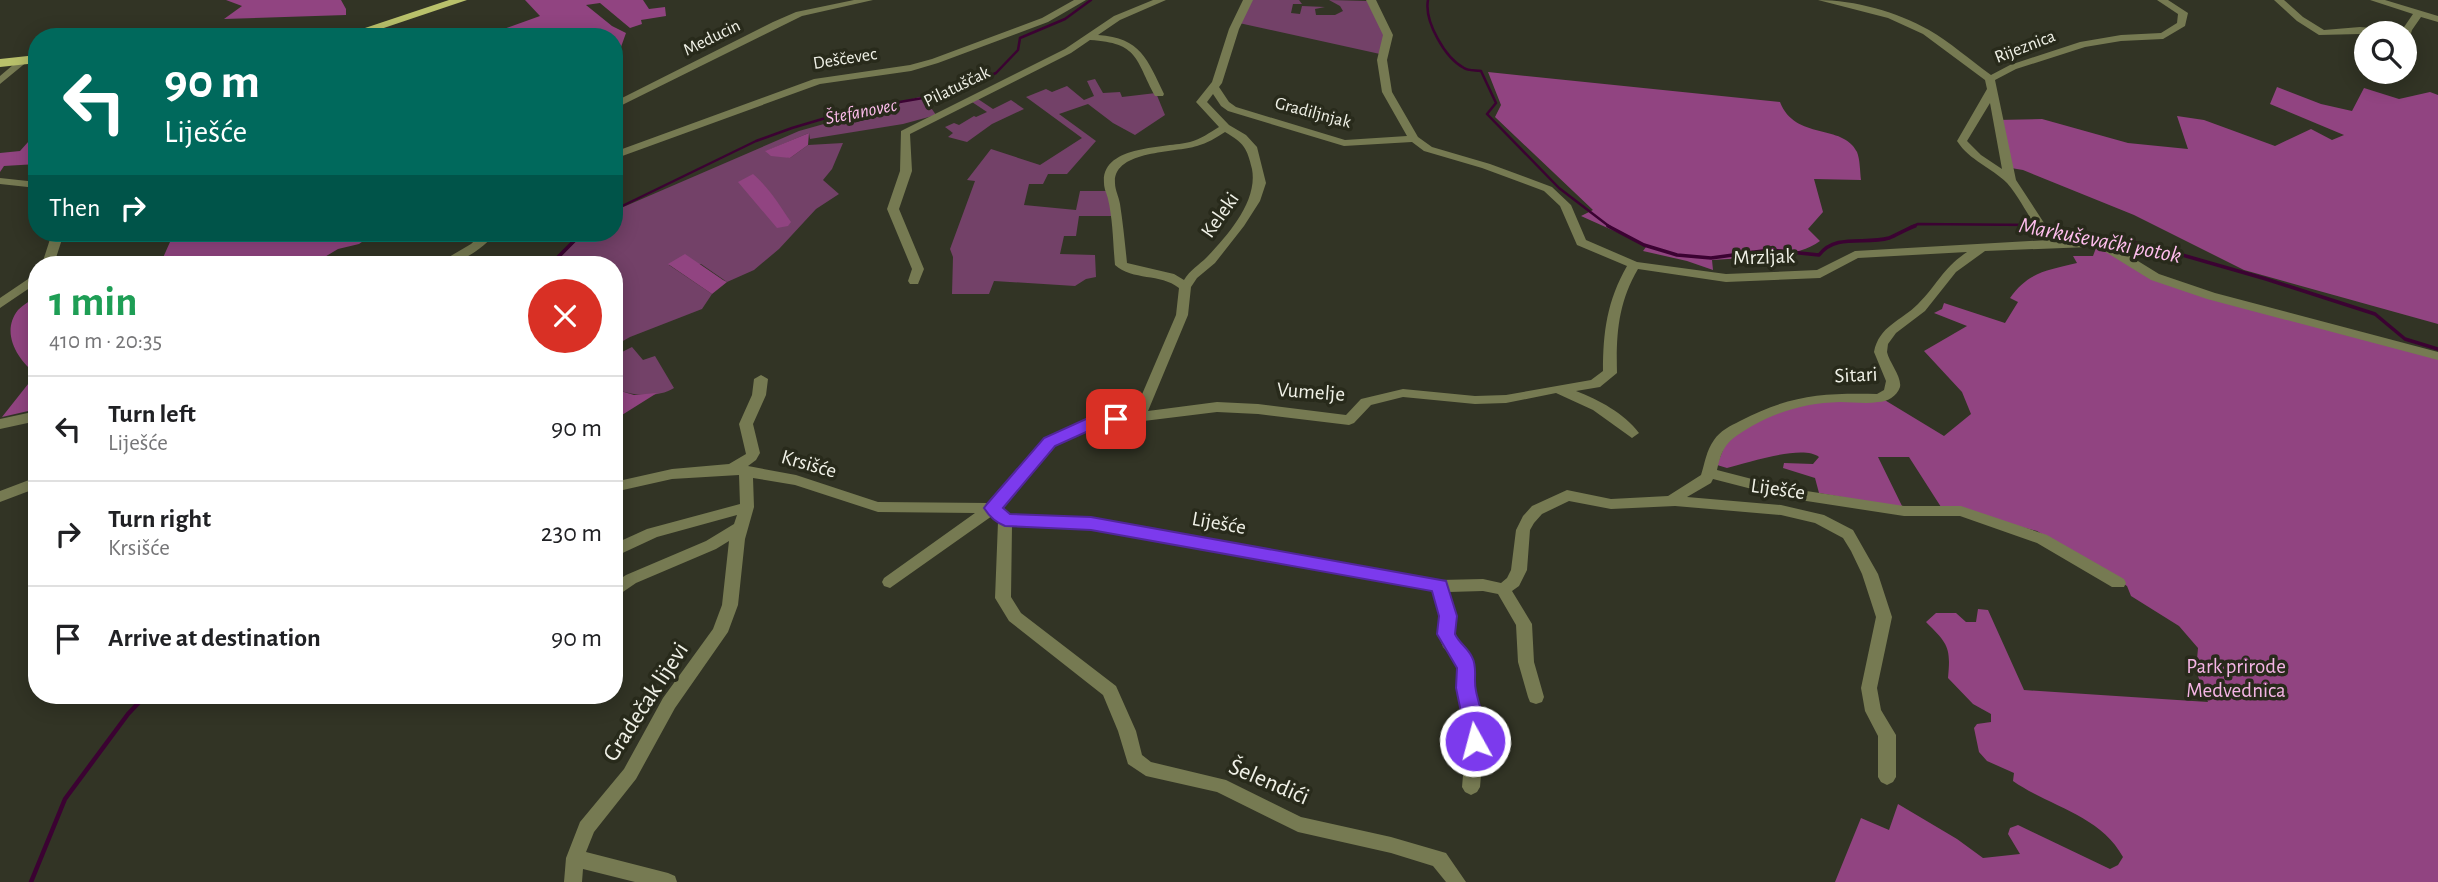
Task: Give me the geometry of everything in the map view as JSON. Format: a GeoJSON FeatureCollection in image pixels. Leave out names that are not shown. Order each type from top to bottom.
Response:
{"type":"FeatureCollection","features":[{"type":"Feature","properties":{"kind":"main road"},"geometry":{"type":"LineString","coordinates":[[372,28],[461,0]]}},
{"type":"Feature","properties":{"kind":"main road"},"geometry":{"type":"LineString","coordinates":[[0,63],[28,60]]}},
{"type":"Feature","properties":{"kind":"street","name":"Meducin"},"geometry":{"type":"LineString","coordinates":[[623,101],[799,14],[868,0]]}},
{"type":"Feature","properties":{"kind":"street","name":"Deščevec"},"geometry":{"type":"LineString","coordinates":[[623,153],[818,81],[911,68],[935,61],[1045,20],[1080,0]]}},
{"type":"Feature","properties":{"kind":"street","name":"Pilatuščak"},"geometry":{"type":"LineString","coordinates":[[914,281],[918,270],[893,209],[906,172],[905,133],[1068,51],[1118,18],[1161,0]]}},
{"type":"Feature","properties":{"kind":"street"},"geometry":{"type":"LineString","coordinates":[[1214,88],[1236,22],[1248,0]]}},
{"type":"Feature","properties":{"kind":"street"},"geometry":{"type":"LineString","coordinates":[[1371,0],[1388,35],[1382,60],[1387,92],[1414,139]]}},
{"type":"Feature","properties":{"kind":"street"},"geometry":{"type":"LineString","coordinates":[[1824,0],[1891,16],[1926,33],[1990,85],[1982,111],[1968,127],[1962,141],[1967,151],[1997,168],[2010,180]]}},
{"type":"Feature","properties":{"kind":"street","name":"Rijeznica"},"geometry":{"type":"LineString","coordinates":[[2060,243],[2039,224],[2010,180],[1990,85],[2013,67],[2083,44],[2121,38],[2163,36],[2182,24],[2183,13],[2162,0]]}},
{"type":"Feature","properties":{"kind":"street"},"geometry":{"type":"LineString","coordinates":[[2278,0],[2322,33],[2354,30]]}},
{"type":"Feature","properties":{"kind":"street"},"geometry":{"type":"LineString","coordinates":[[2375,0],[2438,19]]}},
{"type":"Feature","properties":{"kind":"street"},"geometry":{"type":"LineString","coordinates":[[2413,21],[2419,13]]}},
{"type":"Feature","properties":{"kind":"street"},"geometry":{"type":"LineString","coordinates":[[1086,37],[1130,43],[1159,94]]}},
{"type":"Feature","properties":{"kind":"street"},"geometry":{"type":"LineString","coordinates":[[0,81],[23,61]]}},
{"type":"Feature","properties":{"kind":"street","name":"Keleki"},"geometry":{"type":"LineString","coordinates":[[1185,287],[1249,212],[1260,184],[1253,149],[1242,137],[1225,127],[1201,102],[1214,88]]}},
{"type":"Feature","properties":{"kind":"street","name":"Gradiljnjak"},"geometry":{"type":"LineString","coordinates":[[1214,88],[1232,109],[1335,141],[1344,143],[1414,139]]}},
{"type":"Feature","properties":{"kind":"street"},"geometry":{"type":"LineString","coordinates":[[890,582],[999,514],[1050,442],[1092,423],[1140,415],[1182,315],[1185,287],[1173,276],[1141,272],[1121,265],[1114,200],[1109,185],[1110,173],[1129,154],[1191,146],[1213,138],[1225,127]]}},
{"type":"Feature","properties":{"kind":"street","name":"Mrzljak"},"geometry":{"type":"LineString","coordinates":[[1414,139],[1428,149],[1486,166],[1548,189],[1565,205],[1581,242],[1634,265],[1726,278],[1820,274],[1855,255],[2089,243],[2108,248],[2155,277],[2211,296],[2438,355]]}},
{"type":"Feature","properties":{"kind":"street"},"geometry":{"type":"LineString","coordinates":[[0,181],[28,184]]}},
{"type":"Feature","properties":{"kind":"street"},"geometry":{"type":"LineString","coordinates":[[458,256],[480,242]]}},
{"type":"Feature","properties":{"kind":"street","name":"Sitari"},"geometry":{"type":"LineString","coordinates":[[1710,473],[1712,457],[1724,437],[1775,408],[1816,397],[1879,398],[1888,395],[1894,380],[1881,358],[1882,344],[1898,321],[1920,309],[1951,270],[1983,247]]}},
{"type":"Feature","properties":{"kind":"street","name":"Vumelje"},"geometry":{"type":"LineString","coordinates":[[1140,415],[1217,407],[1349,420],[1366,402],[1403,393],[1475,400],[1506,400],[1555,389],[1595,384],[1610,373],[1609,327],[1618,290],[1634,265]]}},
{"type":"Feature","properties":{"kind":"street"},"geometry":{"type":"LineString","coordinates":[[0,304],[28,284]]}},
{"type":"Feature","properties":{"kind":"street"},"geometry":{"type":"LineString","coordinates":[[739,469],[753,453],[746,424],[759,395],[761,379]]}},
{"type":"Feature","properties":{"kind":"street"},"geometry":{"type":"LineString","coordinates":[[1555,389],[1574,394],[1614,416],[1632,433]]}},
{"type":"Feature","properties":{"kind":"street"},"geometry":{"type":"LineString","coordinates":[[0,424],[28,418]]}},
{"type":"Feature","properties":{"kind":"street","name":"Krsišće"},"geometry":{"type":"LineString","coordinates":[[623,485],[672,474],[739,469],[796,481],[878,507],[999,514]]}},
{"type":"Feature","properties":{"kind":"street","name":"Gradečak lijevi"},"geometry":{"type":"LineString","coordinates":[[573,882],[575,858],[586,828],[630,774],[669,704],[720,632],[730,605],[741,527],[747,507],[739,469]]}},
{"type":"Feature","properties":{"kind":"street"},"geometry":{"type":"LineString","coordinates":[[1675,501],[1675,497],[1706,479],[1710,473],[1787,493],[1904,511],[1961,511],[2042,538],[2118,583]]}},
{"type":"Feature","properties":{"kind":"street"},"geometry":{"type":"LineString","coordinates":[[0,497],[28,486]]}},
{"type":"Feature","properties":{"kind":"street","name":"Liješće"},"geometry":{"type":"LineString","coordinates":[[999,514],[1091,524],[1440,586],[1483,585],[1503,589],[1513,582],[1519,570],[1523,530],[1528,520],[1537,510],[1567,495],[1611,504],[1675,501],[1799,512],[1848,534],[1870,574],[1884,617],[1869,688],[1873,710],[1887,735],[1887,777]]}},
{"type":"Feature","properties":{"kind":"street"},"geometry":{"type":"LineString","coordinates":[[623,547],[652,533],[747,507]]}},
{"type":"Feature","properties":{"kind":"street","name":"Šelendići"},"geometry":{"type":"LineString","coordinates":[[999,514],[1003,598],[1014,617],[1110,691],[1134,759],[1146,768],[1220,785],[1298,824],[1439,859],[1457,882]]}},
{"type":"Feature","properties":{"kind":"street"},"geometry":{"type":"LineString","coordinates":[[623,585],[631,579],[711,545],[741,527]]}},
{"type":"Feature","properties":{"kind":"street"},"geometry":{"type":"LineString","coordinates":[[1440,586],[1448,616],[1446,634],[1449,642],[1464,659],[1466,668],[1466,688],[1475,741],[1471,787]]}},
{"type":"Feature","properties":{"kind":"street"},"geometry":{"type":"LineString","coordinates":[[1503,589],[1524,624],[1526,662],[1536,697]]}},
{"type":"Feature","properties":{"kind":"street"},"geometry":{"type":"LineString","coordinates":[[575,858],[668,882]]}},
{"type":"Feature","properties":{"kind":"shaded area"},"geometry":{"type":"Polygon","coordinates":[[[1252,0],[1299,0],[1302,4],[1293,4],[1291,13],[1300,14],[1302,6],[1325,7],[1315,9],[1316,15],[1335,15],[1343,11],[1329,0],[1367,1],[1385,36],[1380,54],[1239,23],[1252,0]]]}},
{"type":"Feature","properties":{"kind":"shaded area"},"geometry":{"type":"Polygon","coordinates":[[[1095,79],[1103,93],[1120,92],[1122,97],[1156,93],[1165,115],[1135,135],[1088,104],[1059,114],[1096,141],[1067,174],[1048,174],[1043,184],[1029,184],[1024,205],[1076,210],[1080,191],[1109,191],[1112,216],[1079,216],[1076,236],[1064,236],[1060,254],[1095,255],[1096,277],[1086,279],[1075,286],[994,281],[989,294],[952,294],[953,257],[950,249],[975,181],[967,180],[991,149],[1040,165],[1082,138],[1026,97],[1046,89],[1052,92],[1067,86],[1084,100],[1094,96],[1087,81],[1095,79]]]}},
{"type":"Feature","properties":{"kind":"shaded area"},"geometry":{"type":"Polygon","coordinates":[[[923,96],[936,115],[903,124],[810,139],[809,133],[766,151],[790,158],[808,145],[843,143],[832,169],[823,180],[839,194],[816,209],[779,249],[754,270],[727,282],[701,264],[669,265],[712,294],[702,309],[623,341],[623,256],[562,256],[575,242],[623,242],[623,207],[799,131],[923,96]]]}},
{"type":"Feature","properties":{"kind":"shaded area"},"geometry":{"type":"Polygon","coordinates":[[[978,99],[993,109],[1011,100],[1024,109],[992,124],[967,142],[948,137],[953,133],[945,127],[954,123],[959,125],[987,112],[972,102],[978,99]]]}},
{"type":"Feature","properties":{"kind":"shaded area"},"geometry":{"type":"Polygon","coordinates":[[[632,347],[643,360],[655,356],[674,388],[660,394],[623,392],[623,352],[632,347]]]}},
{"type":"Feature","properties":{"kind":"green space"},"geometry":{"type":"Polygon","coordinates":[[[226,0],[341,0],[346,15],[224,19],[242,6],[226,0]]]}},
{"type":"Feature","properties":{"kind":"green space"},"geometry":{"type":"Polygon","coordinates":[[[525,0],[643,0],[649,9],[665,7],[666,16],[641,20],[642,24],[630,28],[600,3],[586,5],[616,28],[506,28],[540,16],[525,0]]]}},
{"type":"Feature","properties":{"kind":"green space"},"geometry":{"type":"Polygon","coordinates":[[[1488,72],[1780,102],[1796,122],[1841,137],[1850,143],[1858,155],[1861,180],[1814,179],[1823,212],[1808,229],[1820,241],[1796,252],[1768,257],[1712,260],[1713,270],[1643,251],[1646,247],[1641,243],[1581,216],[1593,210],[1495,117],[1501,105],[1488,72]]]}},
{"type":"Feature","properties":{"kind":"green space"},"geometry":{"type":"Polygon","coordinates":[[[2277,87],[2321,104],[2352,111],[2364,88],[2399,99],[2430,92],[2438,95],[2438,324],[2244,270],[2134,215],[2023,170],[2005,167],[1997,120],[2042,119],[2128,143],[2188,149],[2177,116],[2204,120],[2275,146],[2311,129],[2332,140],[2344,135],[2270,104],[2277,87]]]}},
{"type":"Feature","properties":{"kind":"green space"},"geometry":{"type":"Polygon","coordinates":[[[809,133],[808,145],[790,158],[771,156],[765,151],[809,133]]]}},
{"type":"Feature","properties":{"kind":"green space"},"geometry":{"type":"Polygon","coordinates":[[[28,142],[28,165],[4,166],[0,172],[0,153],[20,151],[28,142]]]}},
{"type":"Feature","properties":{"kind":"green space"},"geometry":{"type":"Polygon","coordinates":[[[753,174],[770,191],[791,222],[788,226],[777,228],[738,182],[753,174]]]}},
{"type":"Feature","properties":{"kind":"green space"},"geometry":{"type":"Polygon","coordinates":[[[170,242],[362,242],[338,249],[326,256],[164,256],[170,242]]]}},
{"type":"Feature","properties":{"kind":"green space","name":"Park prirode Medvednica"},"geometry":{"type":"Polygon","coordinates":[[[2096,248],[2121,258],[2155,280],[2438,357],[2438,882],[1835,882],[1861,818],[1889,830],[1898,804],[1983,858],[2020,854],[2008,834],[2010,828],[2018,825],[2110,869],[2118,865],[2123,857],[2113,843],[2088,821],[2027,790],[2013,781],[2014,773],[1987,761],[1979,752],[1974,728],[1977,724],[1991,722],[1991,714],[1973,704],[1948,678],[1948,652],[1939,636],[1926,622],[1936,613],[1956,613],[1966,622],[1976,622],[1978,609],[1988,610],[2024,690],[2208,702],[2196,671],[2198,648],[2179,626],[2131,596],[2127,586],[2037,531],[1941,507],[1909,457],[1878,457],[1903,508],[1819,493],[1815,478],[1783,468],[1784,463],[1813,464],[1819,457],[1811,454],[1788,453],[1727,468],[1717,465],[1727,440],[1761,419],[1802,402],[1883,399],[1944,436],[1971,414],[1962,392],[1924,351],[1967,326],[1934,313],[1942,309],[1944,303],[2005,323],[2018,302],[2010,298],[2031,277],[2077,263],[2073,256],[2093,256],[2096,248]]]}},
{"type":"Feature","properties":{"kind":"green space"},"geometry":{"type":"Polygon","coordinates":[[[685,254],[727,282],[712,294],[668,264],[685,254]]]}},
{"type":"Feature","properties":{"kind":"green space"},"geometry":{"type":"Polygon","coordinates":[[[28,302],[28,366],[18,354],[11,337],[13,319],[28,302]]]}},
{"type":"Feature","properties":{"kind":"green space"},"geometry":{"type":"Polygon","coordinates":[[[28,384],[28,411],[2,417],[28,384]]]}},
{"type":"Feature","properties":{"kind":"green space"},"geometry":{"type":"Polygon","coordinates":[[[623,392],[634,395],[657,393],[623,414],[623,392]]]}},
{"type":"Feature","properties":{"kind":"waterway","name":"Štefanovec"},"geometry":{"type":"LineString","coordinates":[[623,206],[756,141],[792,128],[846,112],[867,112],[888,104],[952,93],[996,73],[1018,50],[1020,38],[1065,19],[1091,0]]}},
{"type":"Feature","properties":{"kind":"waterway","name":"Markuševački potok"},"geometry":{"type":"LineString","coordinates":[[1428,0],[1429,18],[1443,48],[1464,68],[1481,71],[1496,103],[1487,114],[1559,188],[1610,227]]}},
{"type":"Feature","properties":{"kind":"waterway","name":"Markuševački potok"},"geometry":{"type":"LineString","coordinates":[[1911,227],[1918,224],[2038,225]]}},
{"type":"Feature","properties":{"kind":"waterway","name":"Markuševački potok"},"geometry":{"type":"LineString","coordinates":[[1608,226],[1644,245],[1677,255],[1711,258],[1770,250],[1819,255],[1834,244],[1880,240],[1915,226]]}},
{"type":"Feature","properties":{"kind":"waterway","name":"Markuševački potok"},"geometry":{"type":"LineString","coordinates":[[2052,227],[2045,226],[2151,246],[2266,279],[2375,314],[2405,339],[2438,349]]}},
{"type":"Feature","properties":{"kind":"waterway","name":"Štefanovec"},"geometry":{"type":"LineString","coordinates":[[559,256],[573,242]]}},
{"type":"Feature","properties":{"kind":"waterway","name":"Štefanovec"},"geometry":{"type":"LineString","coordinates":[[31,882],[65,799],[137,704]]}},
{"type":"Feature","properties":{"kind":"route"},"geometry":{"type":"LineString","coordinates":[[1116,419],[1092,423],[1050,442],[993,508],[1005,520],[1091,524],[1440,586],[1442,602],[1448,616],[1446,634],[1449,642],[1464,659],[1475,741]]}}]}
